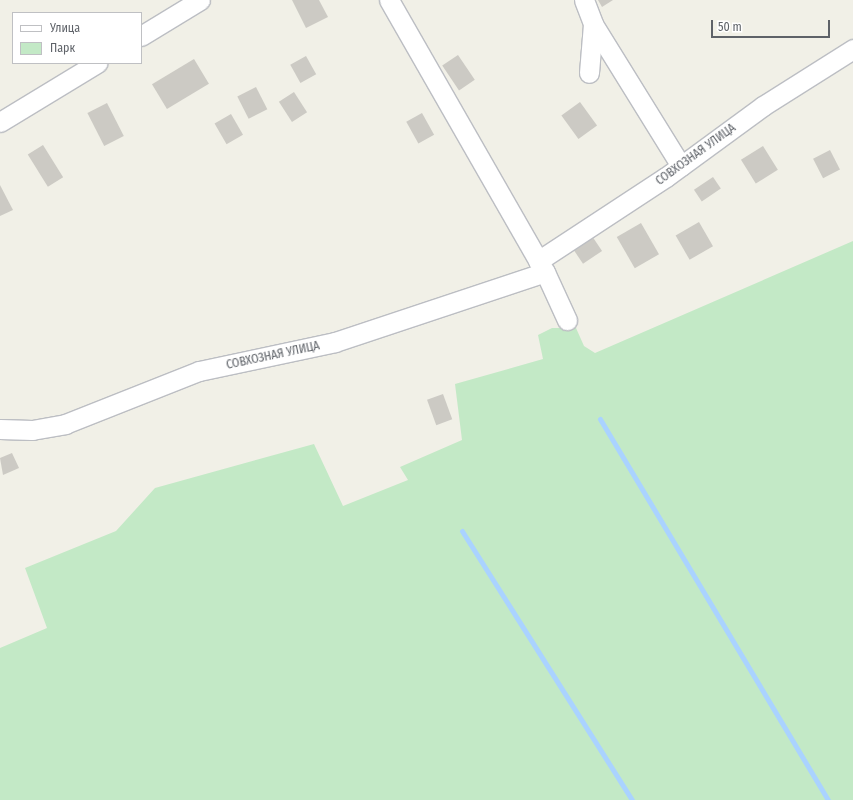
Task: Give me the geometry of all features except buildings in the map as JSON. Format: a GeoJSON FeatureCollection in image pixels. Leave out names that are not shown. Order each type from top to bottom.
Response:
{"type":"FeatureCollection","features":[{"type":"Feature","properties":{"kind":"street"},"geometry":{"type":"LineString","coordinates":[[142,35],[200,0]]}},
{"type":"Feature","properties":{"kind":"street"},"geometry":{"type":"LineString","coordinates":[[389,0],[542,267],[567,320]]}},
{"type":"Feature","properties":{"kind":"street"},"geometry":{"type":"LineString","coordinates":[[584,0],[593,24],[681,166]]}},
{"type":"Feature","properties":{"kind":"street"},"geometry":{"type":"LineString","coordinates":[[589,73],[593,24]]}},
{"type":"Feature","properties":{"kind":"street","name":"СОВХОЗНАЯ УЛИЦА"},"geometry":{"type":"LineString","coordinates":[[0,429],[32,430],[65,424],[199,372],[335,342],[542,267],[763,106],[853,49]]}},
{"type":"Feature","properties":{"kind":"street"},"geometry":{"type":"LineString","coordinates":[[0,122],[94,64]]}},
{"type":"Feature","properties":{"kind":"green space"},"geometry":{"type":"Polygon","coordinates":[[[853,241],[853,800],[0,800],[0,648],[47,628],[25,568],[116,531],[155,488],[314,444],[343,506],[408,480],[400,467],[462,440],[455,384],[543,359],[538,335],[552,328],[576,328],[584,346],[595,353],[853,241]]]}},
{"type":"Feature","properties":{"kind":"waterway"},"geometry":{"type":"LineString","coordinates":[[600,419],[828,800]]}},
{"type":"Feature","properties":{"kind":"waterway"},"geometry":{"type":"LineString","coordinates":[[462,531],[632,800]]}}]}
